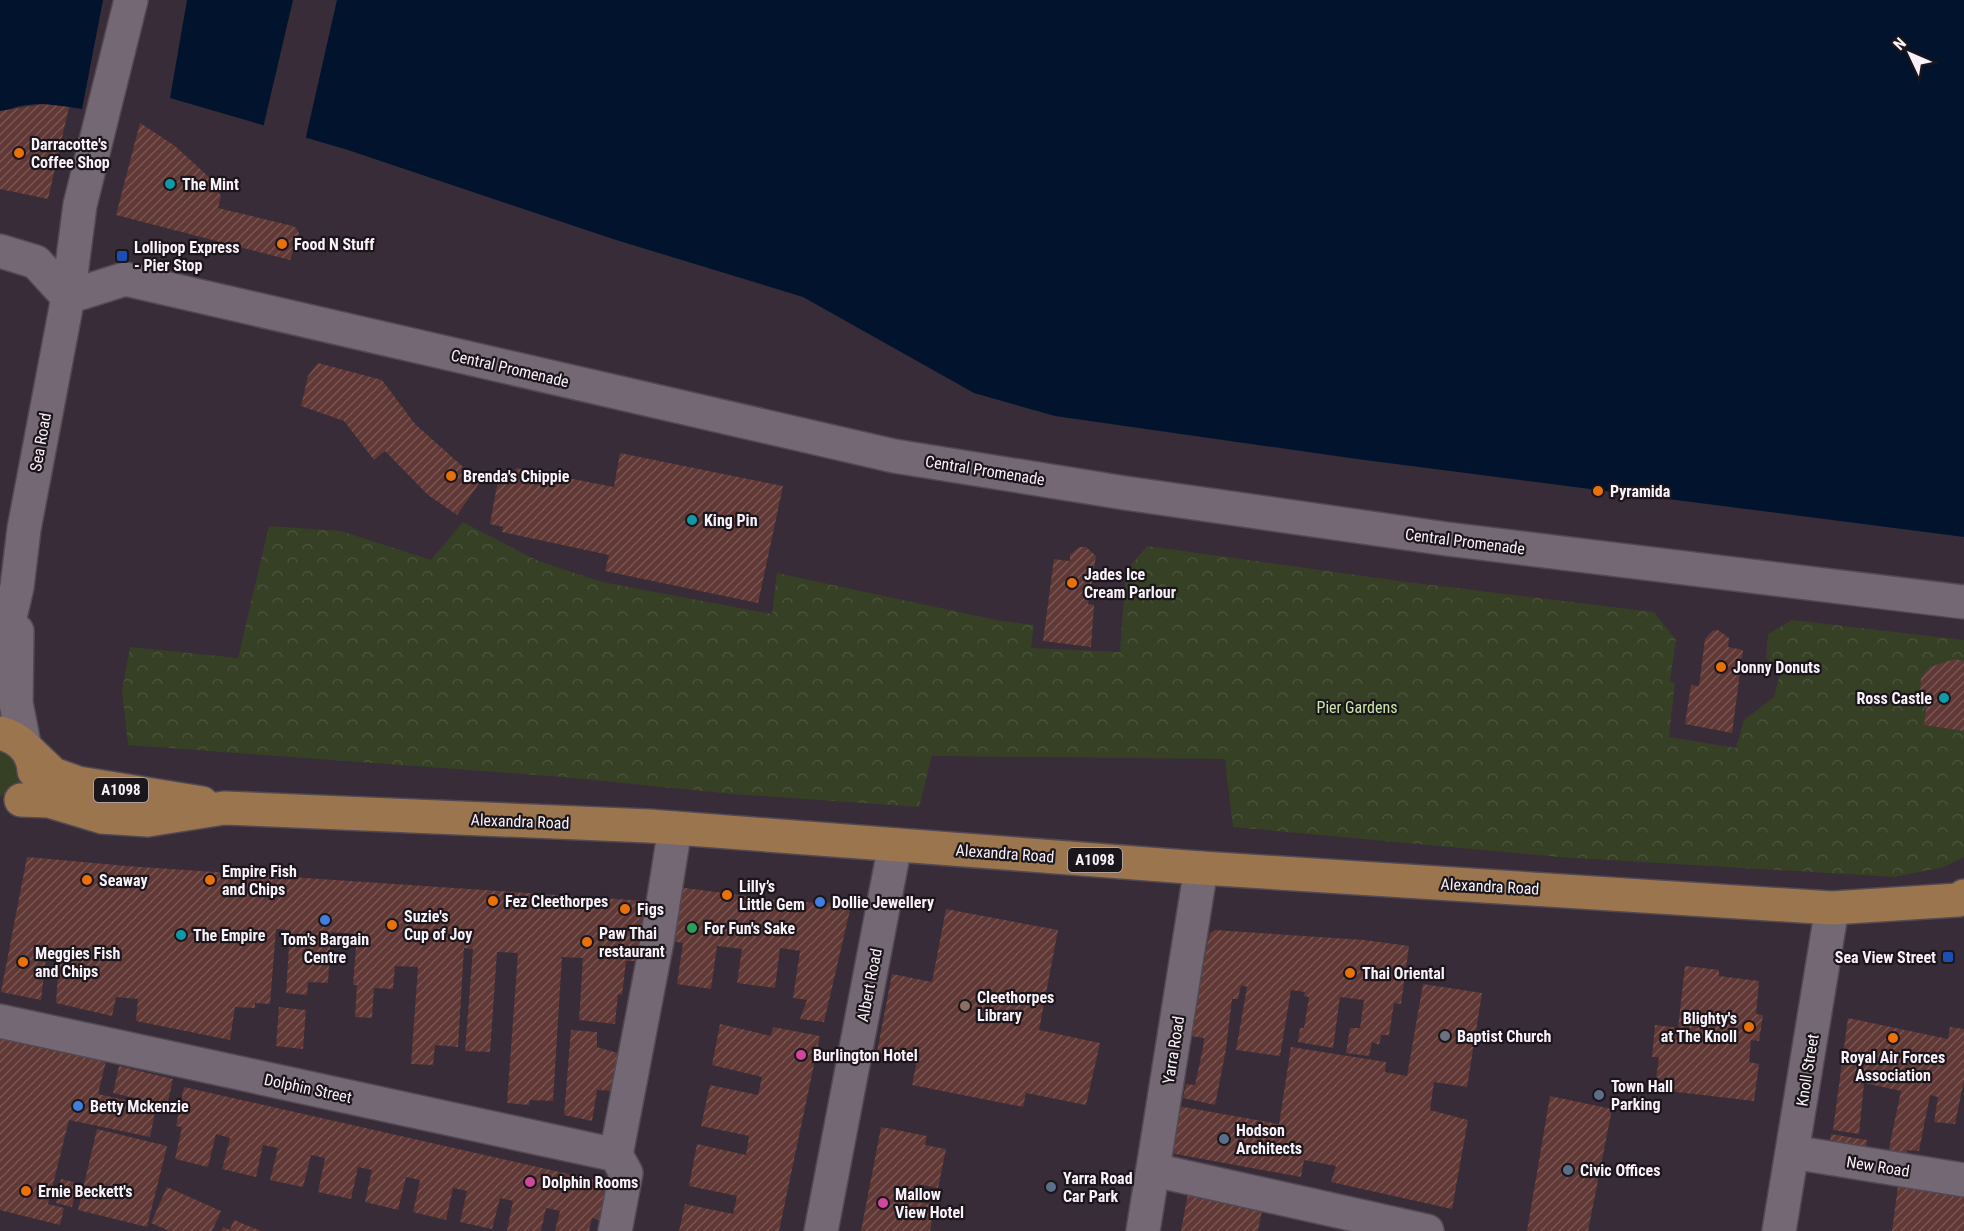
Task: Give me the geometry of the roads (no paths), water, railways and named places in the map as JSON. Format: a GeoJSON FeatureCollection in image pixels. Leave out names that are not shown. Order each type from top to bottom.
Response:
{"type":"FeatureCollection","features":[{"type":"Feature","properties":{"kind":"main road","name":"Alexandra Road"},"geometry":{"type":"LineString","coordinates":[[10,804],[29,790],[34,777],[33,763],[17,743]]}},
{"type":"Feature","properties":{"kind":"main road","name":"Alexandra Road"},"geometry":{"type":"LineString","coordinates":[[17,743],[53,774],[78,783],[184,798],[224,808],[675,828],[1201,868],[1832,908],[1910,905],[1958,900],[1964,896]]}},
{"type":"Feature","properties":{"kind":"main road","name":"Alexandra Road"},"geometry":{"type":"LineString","coordinates":[[10,804],[49,801],[102,817],[148,820],[224,808]]}},
{"type":"Feature","properties":{"kind":"street","name":"Sea Road"},"geometry":{"type":"LineString","coordinates":[[17,743],[17,587],[12,527],[68,297],[80,205],[131,0]]}},
{"type":"Feature","properties":{"kind":"street"},"geometry":{"type":"LineString","coordinates":[[0,251],[36,262],[68,297]]}},
{"type":"Feature","properties":{"kind":"street","name":"Central Promenade"},"geometry":{"type":"LineString","coordinates":[[68,297],[124,279],[894,456],[1125,493],[1447,539],[1964,602]]}},
{"type":"Feature","properties":{"kind":"street","name":"Sea Road"},"geometry":{"type":"LineString","coordinates":[[0,660],[17,587]]}},
{"type":"Feature","properties":{"kind":"street"},"geometry":{"type":"LineString","coordinates":[[615,1231],[626,1173],[616,1155],[657,940],[675,828]]}},
{"type":"Feature","properties":{"kind":"street","name":"Albert Road"},"geometry":{"type":"LineString","coordinates":[[821,1231],[895,845]]}},
{"type":"Feature","properties":{"kind":"street","name":"Yarra Road"},"geometry":{"type":"LineString","coordinates":[[1143,1231],[1201,868]]}},
{"type":"Feature","properties":{"kind":"street","name":"Knoll Street"},"geometry":{"type":"LineString","coordinates":[[1779,1231],[1832,908]]}},
{"type":"Feature","properties":{"kind":"street","name":"Dolphin Street"},"geometry":{"type":"LineString","coordinates":[[0,1021],[616,1155]]}},
{"type":"Feature","properties":{"kind":"street","name":"New Road"},"geometry":{"type":"LineString","coordinates":[[1792,1152],[1964,1180]]}},
{"type":"Feature","properties":{"kind":"street"},"geometry":{"type":"LineString","coordinates":[[1154,1170],[1427,1231]]}},
{"type":"Feature","properties":{"kind":"water"},"geometry":{"type":"Polygon","coordinates":[[[0,0],[103,0],[82,109],[30,105],[10,109],[0,114],[0,0]]]}},
{"type":"Feature","properties":{"kind":"water"},"geometry":{"type":"Polygon","coordinates":[[[187,0],[1964,0],[1964,537],[1357,459],[1055,416],[974,393],[803,297],[613,239],[348,150],[170,98],[187,0]]]}},
{"type":"Feature","properties":{"kind":"place","name":"Darracotte's Coffee Shop"},"geometry":{"type":"Point","coordinates":[19,153]}},
{"type":"Feature","properties":{"kind":"place","name":"The Mint"},"geometry":{"type":"Point","coordinates":[170,184]}},
{"type":"Feature","properties":{"kind":"place","name":"Food N Stuff"},"geometry":{"type":"Point","coordinates":[282,244]}},
{"type":"Feature","properties":{"kind":"place","name":"Lollipop Express - Pier Stop"},"geometry":{"type":"Point","coordinates":[122,256]}},
{"type":"Feature","properties":{"kind":"place","name":"Brenda's Chippie"},"geometry":{"type":"Point","coordinates":[451,476]}},
{"type":"Feature","properties":{"kind":"place","name":"Pyramida"},"geometry":{"type":"Point","coordinates":[1598,491]}},
{"type":"Feature","properties":{"kind":"place","name":"King Pin"},"geometry":{"type":"Point","coordinates":[692,520]}},
{"type":"Feature","properties":{"kind":"place","name":"Jades Ice Cream Parlour"},"geometry":{"type":"Point","coordinates":[1072,583]}},
{"type":"Feature","properties":{"kind":"place","name":"Jonny Donuts"},"geometry":{"type":"Point","coordinates":[1721,667]}},
{"type":"Feature","properties":{"kind":"place","name":"Ross Castle"},"geometry":{"type":"Point","coordinates":[1944,698]}},
{"type":"Feature","properties":{"kind":"place","name":"Seaway"},"geometry":{"type":"Point","coordinates":[87,880]}},
{"type":"Feature","properties":{"kind":"place","name":"Empire Fish and Chips"},"geometry":{"type":"Point","coordinates":[210,880]}},
{"type":"Feature","properties":{"kind":"place","name":"Lilly’s Little Gem"},"geometry":{"type":"Point","coordinates":[727,895]}},
{"type":"Feature","properties":{"kind":"place","name":"Fez Cleethorpes"},"geometry":{"type":"Point","coordinates":[493,901]}},
{"type":"Feature","properties":{"kind":"place","name":"Dollie Jewellery"},"geometry":{"type":"Point","coordinates":[820,902]}},
{"type":"Feature","properties":{"kind":"place","name":"Figs"},"geometry":{"type":"Point","coordinates":[625,909]}},
{"type":"Feature","properties":{"kind":"place","name":"Tom's Bargain Centre"},"geometry":{"type":"Point","coordinates":[325,920]}},
{"type":"Feature","properties":{"kind":"place","name":"Suzie's Cup of Joy"},"geometry":{"type":"Point","coordinates":[392,925]}},
{"type":"Feature","properties":{"kind":"place","name":"For Fun's Sake"},"geometry":{"type":"Point","coordinates":[692,928]}},
{"type":"Feature","properties":{"kind":"place","name":"The Empire"},"geometry":{"type":"Point","coordinates":[181,935]}},
{"type":"Feature","properties":{"kind":"place","name":"Paw Thai restaurant"},"geometry":{"type":"Point","coordinates":[587,942]}},
{"type":"Feature","properties":{"kind":"place","name":"Sea View Street"},"geometry":{"type":"Point","coordinates":[1948,957]}},
{"type":"Feature","properties":{"kind":"place","name":"Meggies Fish and Chips"},"geometry":{"type":"Point","coordinates":[23,962]}},
{"type":"Feature","properties":{"kind":"place","name":"Thai Oriental"},"geometry":{"type":"Point","coordinates":[1350,973]}},
{"type":"Feature","properties":{"kind":"place","name":"Cleethorpes Library"},"geometry":{"type":"Point","coordinates":[965,1006]}},
{"type":"Feature","properties":{"kind":"place","name":"Blighty's at The Knoll"},"geometry":{"type":"Point","coordinates":[1749,1027]}},
{"type":"Feature","properties":{"kind":"place","name":"Baptist Church"},"geometry":{"type":"Point","coordinates":[1445,1036]}},
{"type":"Feature","properties":{"kind":"place","name":"Royal Air Forces Association"},"geometry":{"type":"Point","coordinates":[1893,1038]}},
{"type":"Feature","properties":{"kind":"place","name":"Burlington Hotel"},"geometry":{"type":"Point","coordinates":[801,1055]}},
{"type":"Feature","properties":{"kind":"place","name":"Town Hall Parking"},"geometry":{"type":"Point","coordinates":[1599,1095]}},
{"type":"Feature","properties":{"kind":"place","name":"Betty Mckenzie"},"geometry":{"type":"Point","coordinates":[78,1106]}},
{"type":"Feature","properties":{"kind":"place","name":"Hodson Architects"},"geometry":{"type":"Point","coordinates":[1224,1139]}},
{"type":"Feature","properties":{"kind":"place","name":"Civic Offices"},"geometry":{"type":"Point","coordinates":[1568,1170]}},
{"type":"Feature","properties":{"kind":"place","name":"Dolphin Rooms"},"geometry":{"type":"Point","coordinates":[530,1182]}},
{"type":"Feature","properties":{"kind":"place","name":"Yarra Road Car Park"},"geometry":{"type":"Point","coordinates":[1051,1187]}},
{"type":"Feature","properties":{"kind":"place","name":"Ernie Beckett's"},"geometry":{"type":"Point","coordinates":[26,1191]}},
{"type":"Feature","properties":{"kind":"place","name":"Mallow View Hotel"},"geometry":{"type":"Point","coordinates":[883,1203]}},
{"type":"Feature","properties":{"kind":"park label","name":"Pier Gardens"},"geometry":{"type":"Point","coordinates":[1357,707]}}]}
